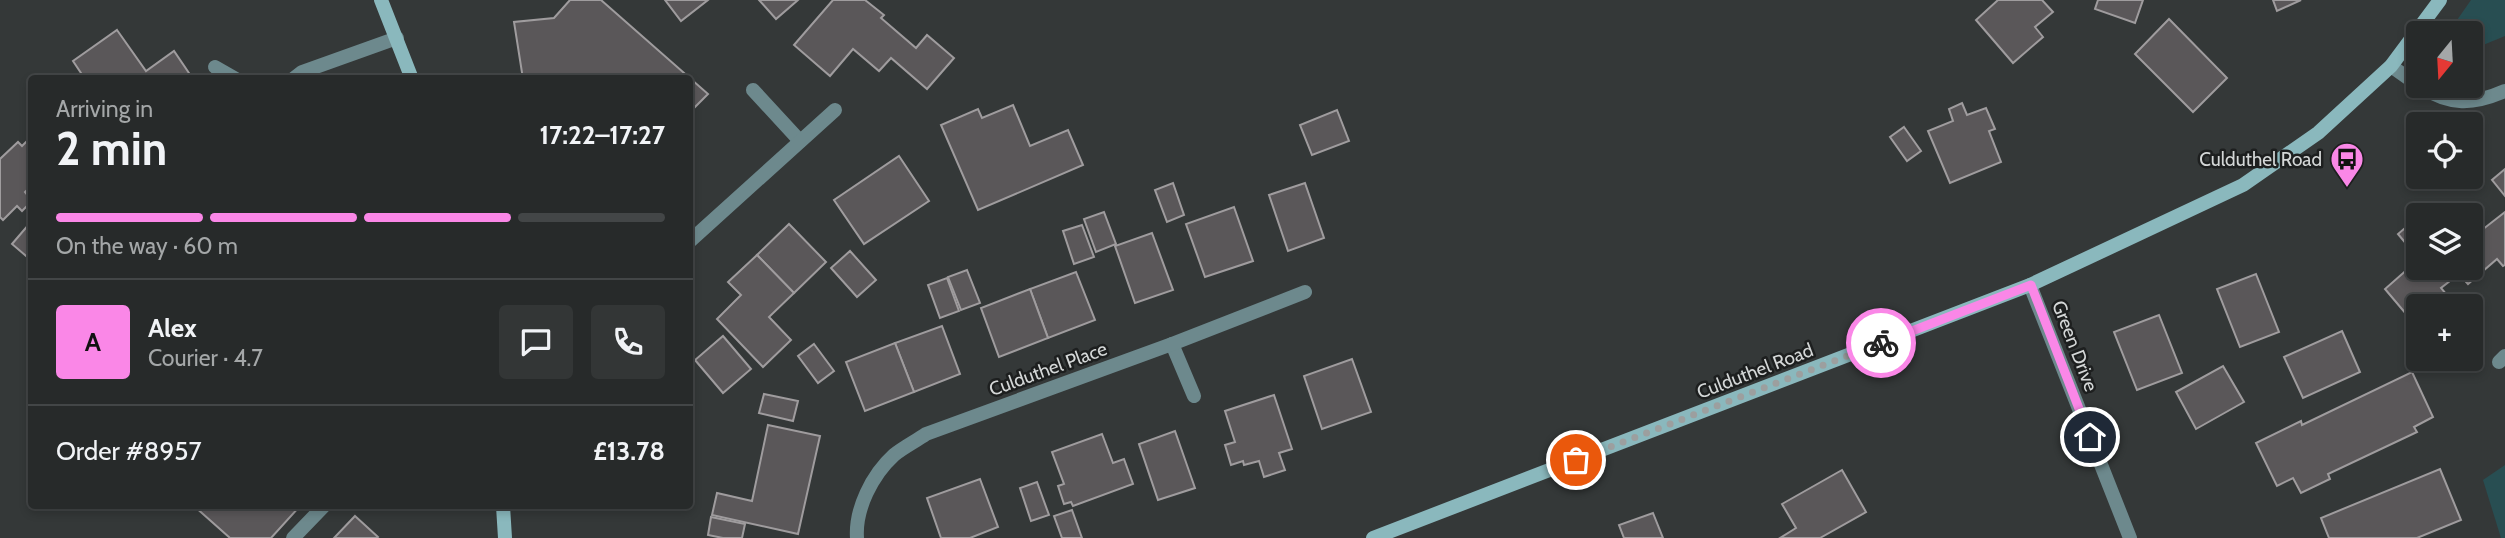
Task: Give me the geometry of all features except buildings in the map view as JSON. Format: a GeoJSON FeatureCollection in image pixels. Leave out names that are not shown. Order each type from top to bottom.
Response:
{"type":"FeatureCollection","features":[{"type":"Feature","properties":{"kind":"main road"},"geometry":{"type":"LineString","coordinates":[[381,0],[411,75]]}},
{"type":"Feature","properties":{"kind":"main road","name":"Culduthel Road"},"geometry":{"type":"LineString","coordinates":[[1373,538],[2031,285],[2243,186],[2318,133],[2391,66],[2440,0]]}},
{"type":"Feature","properties":{"kind":"main road"},"geometry":{"type":"LineString","coordinates":[[503,509],[505,538]]}},
{"type":"Feature","properties":{"kind":"street"},"geometry":{"type":"LineString","coordinates":[[298,75],[397,37]]}},
{"type":"Feature","properties":{"kind":"street"},"geometry":{"type":"LineString","coordinates":[[2391,66],[2406,76]]}},
{"type":"Feature","properties":{"kind":"street"},"geometry":{"type":"LineString","coordinates":[[215,67],[229,75]]}},
{"type":"Feature","properties":{"kind":"street"},"geometry":{"type":"LineString","coordinates":[[753,90],[800,141]]}},
{"type":"Feature","properties":{"kind":"street"},"geometry":{"type":"LineString","coordinates":[[2442,98],[2461,103],[2488,99],[2505,91]]}},
{"type":"Feature","properties":{"kind":"street"},"geometry":{"type":"LineString","coordinates":[[693,238],[835,110]]}},
{"type":"Feature","properties":{"kind":"street","name":"Green Drive"},"geometry":{"type":"LineString","coordinates":[[2031,285],[2130,538]]}},
{"type":"Feature","properties":{"kind":"street","name":"Culduthel Place"},"geometry":{"type":"LineString","coordinates":[[857,538],[856,525],[868,488],[894,456],[926,434],[1305,292]]}},
{"type":"Feature","properties":{"kind":"street"},"geometry":{"type":"LineString","coordinates":[[1172,344],[1194,396]]}},
{"type":"Feature","properties":{"kind":"street"},"geometry":{"type":"LineString","coordinates":[[293,538],[321,509]]}},
{"type":"Feature","properties":{"kind":"shaded area"},"geometry":{"type":"Polygon","coordinates":[[[2471,0],[2505,0],[2505,36],[2483,45],[2483,21],[2456,21],[2471,0]]]}},
{"type":"Feature","properties":{"kind":"shaded area"},"geometry":{"type":"Polygon","coordinates":[[[2505,465],[2505,538],[2501,538],[2483,480],[2505,465]]]}},
{"type":"Feature","properties":{"kind":"way so far"},"geometry":{"type":"LineString","coordinates":[[1576,460],[1881,343]]}},
{"type":"Feature","properties":{"kind":"place","name":"Culduthel Road"},"geometry":{"type":"Point","coordinates":[2347,189]}},
{"type":"Feature","properties":{"kind":"route"},"geometry":{"type":"LineString","coordinates":[[1881,343],[2031,285],[2090,437]]}}]}
